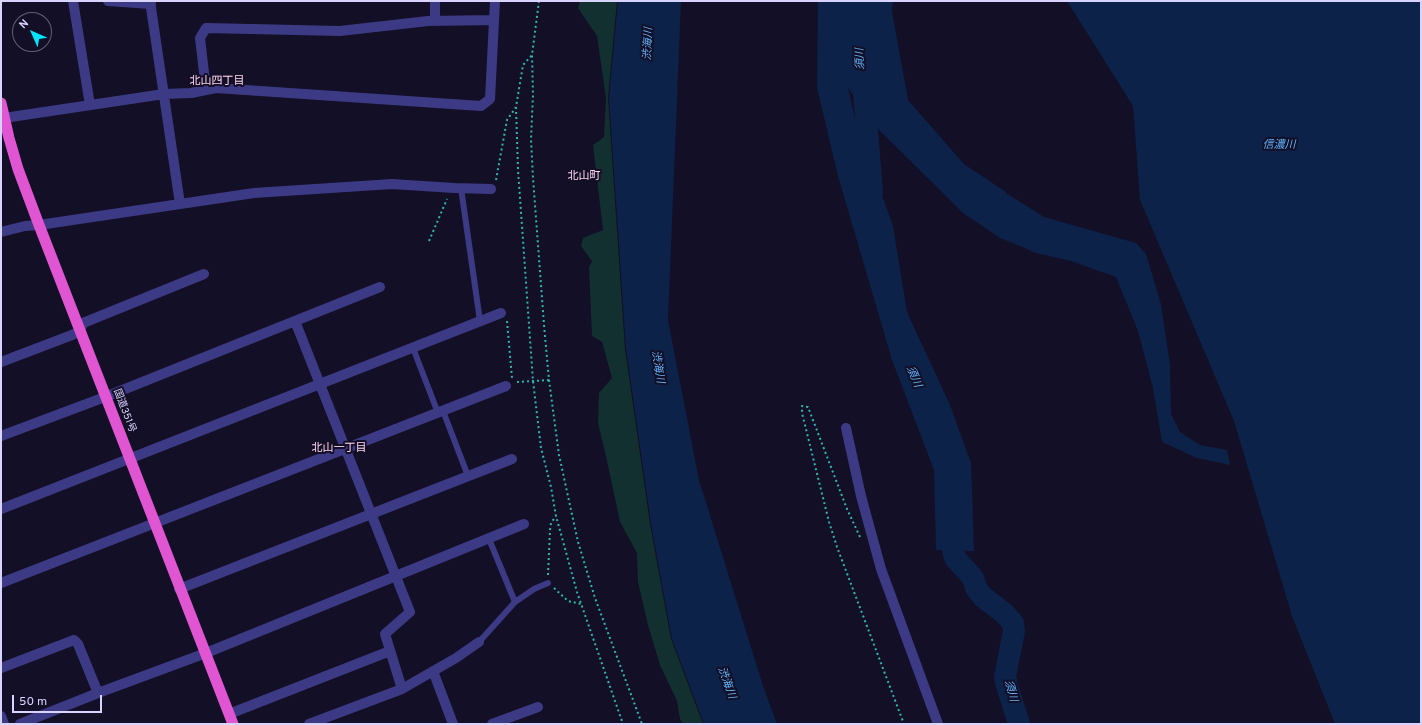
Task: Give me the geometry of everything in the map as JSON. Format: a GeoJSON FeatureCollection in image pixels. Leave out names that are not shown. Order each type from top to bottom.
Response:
{"type":"FeatureCollection","features":[{"type":"Feature","properties":{"kind":"highway","name":"国道351号"},"geometry":{"type":"LineString","coordinates":[[1,103],[4,118],[5,139],[18,169],[129,459],[231,719]]}},
{"type":"Feature","properties":{"kind":"street"},"geometry":{"type":"LineString","coordinates":[[73,1],[90,105]]}},
{"type":"Feature","properties":{"kind":"street"},"geometry":{"type":"LineString","coordinates":[[108,1],[151,2],[180,204]]}},
{"type":"Feature","properties":{"kind":"street"},"geometry":{"type":"LineString","coordinates":[[435,1],[435,20]]}},
{"type":"Feature","properties":{"kind":"street"},"geometry":{"type":"LineString","coordinates":[[4,118],[164,94],[191,93],[216,88],[481,106],[490,99],[495,1]]}},
{"type":"Feature","properties":{"kind":"street"},"geometry":{"type":"LineString","coordinates":[[206,90],[200,38],[206,28],[340,31],[435,20],[494,20]]}},
{"type":"Feature","properties":{"kind":"street"},"geometry":{"type":"LineString","coordinates":[[1,232],[25,226],[254,193],[392,184],[491,189]]}},
{"type":"Feature","properties":{"kind":"street"},"geometry":{"type":"LineString","coordinates":[[1,362],[72,335],[80,331],[83,323],[204,274]]}},
{"type":"Feature","properties":{"kind":"street"},"geometry":{"type":"LineString","coordinates":[[1,436],[105,397],[380,287]]}},
{"type":"Feature","properties":{"kind":"street"},"geometry":{"type":"LineString","coordinates":[[1,509],[413,348],[501,312]]}},
{"type":"Feature","properties":{"kind":"street"},"geometry":{"type":"LineString","coordinates":[[295,321],[410,612],[385,634],[402,689]]}},
{"type":"Feature","properties":{"kind":"street"},"geometry":{"type":"LineString","coordinates":[[1,584],[506,386]]}},
{"type":"Feature","properties":{"kind":"street"},"geometry":{"type":"LineString","coordinates":[[846,428],[861,496],[881,569],[938,724]]}},
{"type":"Feature","properties":{"kind":"street"},"geometry":{"type":"LineString","coordinates":[[180,589],[512,459]]}},
{"type":"Feature","properties":{"kind":"street"},"geometry":{"type":"LineString","coordinates":[[20,724],[206,652],[524,524]]}},
{"type":"Feature","properties":{"kind":"street"},"geometry":{"type":"LineString","coordinates":[[1,668],[74,640],[78,644],[98,693]]}},
{"type":"Feature","properties":{"kind":"street"},"geometry":{"type":"LineString","coordinates":[[309,724],[402,689],[456,658],[479,642]]}},
{"type":"Feature","properties":{"kind":"street"},"geometry":{"type":"LineString","coordinates":[[231,719],[390,651]]}},
{"type":"Feature","properties":{"kind":"street"},"geometry":{"type":"LineString","coordinates":[[433,671],[453,724]]}},
{"type":"Feature","properties":{"kind":"street"},"geometry":{"type":"LineString","coordinates":[[492,724],[538,706]]}},
{"type":"Feature","properties":{"kind":"street"},"geometry":{"type":"LineString","coordinates":[[1,716],[4,724]]}},
{"type":"Feature","properties":{"kind":"lane"},"geometry":{"type":"LineString","coordinates":[[461,188],[480,321]]}},
{"type":"Feature","properties":{"kind":"lane"},"geometry":{"type":"LineString","coordinates":[[413,348],[468,476]]}},
{"type":"Feature","properties":{"kind":"lane"},"geometry":{"type":"LineString","coordinates":[[489,539],[515,602]]}},
{"type":"Feature","properties":{"kind":"lane"},"geometry":{"type":"LineString","coordinates":[[479,642],[515,602],[534,589],[548,583]]}},
{"type":"Feature","properties":{"kind":"path"},"geometry":{"type":"LineString","coordinates":[[539,1],[532,55],[533,96],[531,139],[549,380],[559,455],[567,498],[578,542],[595,598],[642,724]]}},
{"type":"Feature","properties":{"kind":"path"},"geometry":{"type":"LineString","coordinates":[[532,55],[523,65],[516,107],[518,170],[533,381],[541,448],[551,487],[556,516],[581,604],[623,724]]}},
{"type":"Feature","properties":{"kind":"path"},"geometry":{"type":"LineString","coordinates":[[491,189],[496,181],[507,120],[516,107]]}},
{"type":"Feature","properties":{"kind":"path"},"geometry":{"type":"LineString","coordinates":[[429,241],[451,188]]}},
{"type":"Feature","properties":{"kind":"path"},"geometry":{"type":"LineString","coordinates":[[501,312],[506,313],[513,383],[549,380]]}},
{"type":"Feature","properties":{"kind":"path"},"geometry":{"type":"LineString","coordinates":[[863,543],[847,509],[808,407],[802,406],[802,413],[829,522],[837,547],[904,724]]}},
{"type":"Feature","properties":{"kind":"path"},"geometry":{"type":"LineString","coordinates":[[556,516],[551,523],[550,530],[548,583],[568,601],[581,604]]}},
{"type":"Feature","properties":{"kind":"path"},"geometry":{"type":"LineString","coordinates":[[637,724],[640,720]]}},
{"type":"Feature","properties":{"kind":"green space"},"geometry":{"type":"Polygon","coordinates":[[[580,1],[617,1],[608,98],[625,349],[650,524],[671,639],[703,724],[683,724],[680,719],[677,701],[660,665],[648,625],[638,582],[637,553],[620,522],[598,423],[599,393],[612,378],[602,342],[592,336],[589,267],[592,261],[581,246],[583,238],[603,230],[593,145],[604,137],[606,98],[597,36],[578,8],[580,1]]]}},
{"type":"Feature","properties":{"kind":"water","name":"渋海川"},"geometry":{"type":"Polygon","coordinates":[[[618,1],[681,1],[668,320],[699,480],[764,689],[777,724],[704,724],[672,639],[651,524],[626,349],[609,98],[618,1]]]}},
{"type":"Feature","properties":{"kind":"water"},"geometry":{"type":"Polygon","coordinates":[[[818,1],[893,1],[892,11],[908,100],[964,164],[1044,217],[1136,243],[1146,254],[1161,304],[1170,365],[1171,414],[1180,432],[1200,445],[1227,450],[1230,465],[1197,458],[1162,442],[1153,388],[1138,331],[1116,277],[1071,261],[1036,253],[1000,238],[963,213],[880,131],[848,88],[856,123],[893,226],[907,312],[950,405],[971,463],[974,551],[936,550],[934,470],[892,360],[838,176],[817,88],[818,1]]]}},
{"type":"Feature","properties":{"kind":"water","name":"信濃川"},"geometry":{"type":"Polygon","coordinates":[[[1067,1],[1421,1],[1421,724],[1335,724],[1292,616],[1234,421],[1140,200],[1133,106],[1067,1]]]}},
{"type":"Feature","properties":{"kind":"waterway","name":"須川"},"geometry":{"type":"LineString","coordinates":[[863,81],[872,192]]}},
{"type":"Feature","properties":{"kind":"waterway","name":"須川"},"geometry":{"type":"LineString","coordinates":[[954,520],[952,546],[955,558],[973,578],[976,588],[983,597],[1004,613],[1013,623],[1014,631],[1005,677],[1019,724]]}},
{"type":"Feature","properties":{"kind":"district","name":"北山四丁目"},"geometry":{"type":"Point","coordinates":[217,82]}},
{"type":"Feature","properties":{"kind":"district","name":"北山町"},"geometry":{"type":"Point","coordinates":[584,177]}},
{"type":"Feature","properties":{"kind":"district","name":"北山一丁目"},"geometry":{"type":"Point","coordinates":[339,449]}}]}
